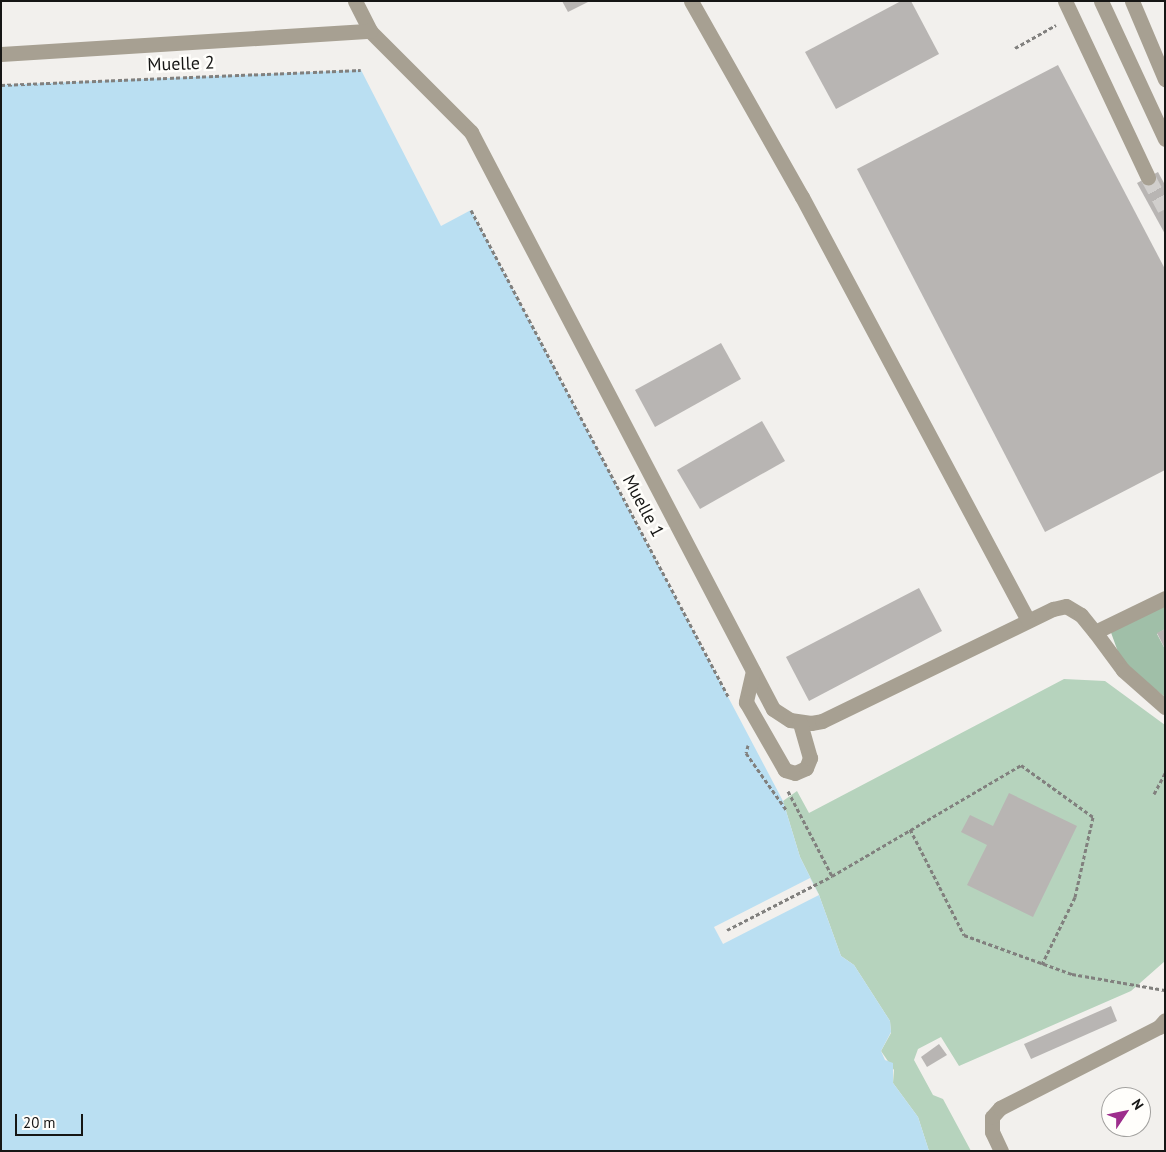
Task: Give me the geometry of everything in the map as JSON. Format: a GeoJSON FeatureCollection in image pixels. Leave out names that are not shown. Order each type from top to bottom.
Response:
{"type":"FeatureCollection","features":[{"type":"Feature","properties":{"kind":"street"},"geometry":{"type":"LineString","coordinates":[[355,1],[370,31],[471,132],[773,709],[800,722],[822,721],[1028,620],[1066,606],[1081,615],[1123,670],[1165,707]]}},
{"type":"Feature","properties":{"kind":"street"},"geometry":{"type":"LineString","coordinates":[[691,1],[802,197],[1028,620]]}},
{"type":"Feature","properties":{"kind":"street"},"geometry":{"type":"LineString","coordinates":[[1065,1],[1148,177]]}},
{"type":"Feature","properties":{"kind":"street"},"geometry":{"type":"LineString","coordinates":[[1101,1],[1165,139]]}},
{"type":"Feature","properties":{"kind":"street"},"geometry":{"type":"LineString","coordinates":[[1132,1],[1165,79]]}},
{"type":"Feature","properties":{"kind":"street"},"geometry":{"type":"LineString","coordinates":[[1,54],[370,31]]}},
{"type":"Feature","properties":{"kind":"street"},"geometry":{"type":"LineString","coordinates":[[1095,632],[1165,598]]}},
{"type":"Feature","properties":{"kind":"street"},"geometry":{"type":"LineString","coordinates":[[753,672],[746,702],[785,770],[795,773],[806,768],[810,758],[800,722]]}},
{"type":"Feature","properties":{"kind":"street"},"geometry":{"type":"LineString","coordinates":[[1001,1151],[992,1132],[992,1117],[1000,1108],[1159,1027],[1165,1020]]}},
{"type":"Feature","properties":{"kind":"path"},"geometry":{"type":"LineString","coordinates":[[1015,48],[1072,16]]}},
{"type":"Feature","properties":{"kind":"path","name":"Muelle 2"},"geometry":{"type":"LineString","coordinates":[[1,85],[361,70]]}},
{"type":"Feature","properties":{"kind":"path","name":"Muelle 1"},"geometry":{"type":"LineString","coordinates":[[471,210],[731,702]]}},
{"type":"Feature","properties":{"kind":"path"},"geometry":{"type":"LineString","coordinates":[[749,737],[746,753],[783,801],[787,811]]}},
{"type":"Feature","properties":{"kind":"path"},"geometry":{"type":"LineString","coordinates":[[727,930],[832,876],[1021,765],[1093,817],[1074,897],[1042,964]]}},
{"type":"Feature","properties":{"kind":"path"},"geometry":{"type":"LineString","coordinates":[[1154,794],[1165,772]]}},
{"type":"Feature","properties":{"kind":"path"},"geometry":{"type":"LineString","coordinates":[[786,787],[832,876]]}},
{"type":"Feature","properties":{"kind":"path"},"geometry":{"type":"LineString","coordinates":[[910,829],[964,935],[1072,974],[1165,990]]}},
{"type":"Feature","properties":{"kind":"green space"},"geometry":{"type":"Polygon","coordinates":[[[1165,598],[1165,629],[1157,634],[1165,649],[1165,697],[1122,663],[1109,627],[1165,598]]]}},
{"type":"Feature","properties":{"kind":"green space"},"geometry":{"type":"Polygon","coordinates":[[[1064,679],[1105,681],[1165,725],[1165,961],[1131,991],[959,1066],[941,1037],[918,1049],[914,1060],[933,1095],[943,1099],[971,1151],[929,1151],[918,1117],[893,1083],[894,1070],[881,1051],[891,1033],[890,1021],[854,965],[841,956],[819,895],[800,857],[783,801],[797,791],[809,813],[1064,679]]]}},
{"type":"Feature","properties":{"kind":"water"},"geometry":{"type":"Polygon","coordinates":[[[361,70],[441,226],[471,210],[783,801],[800,857],[819,895],[841,956],[854,965],[890,1021],[891,1032],[881,1051],[885,1060],[893,1063],[893,1083],[918,1117],[929,1151],[1,1151],[1,85],[361,70]]]}},
{"type":"Feature","properties":{"kind":"pier"},"geometry":{"type":"Polygon","coordinates":[[[810,878],[819,895],[723,944],[714,927],[810,878]]]}},
{"type":"Feature","properties":{"kind":"building"},"geometry":{"type":"Polygon","coordinates":[[[562,1],[590,1],[568,12],[562,1]]]}},
{"type":"Feature","properties":{"kind":"building"},"geometry":{"type":"Polygon","coordinates":[[[901,1],[911,1],[939,54],[836,109],[805,52],[901,1]]]}},
{"type":"Feature","properties":{"kind":"building"},"geometry":{"type":"Polygon","coordinates":[[[1058,65],[1165,269],[1165,470],[1045,532],[857,169],[1058,65]]]}},
{"type":"Feature","properties":{"kind":"building"},"geometry":{"type":"Polygon","coordinates":[[[1158,172],[1165,185],[1165,234],[1137,183],[1158,172]]]}},
{"type":"Feature","properties":{"kind":"building"},"geometry":{"type":"Polygon","coordinates":[[[721,343],[741,379],[655,427],[635,390],[721,343]]]}},
{"type":"Feature","properties":{"kind":"building"},"geometry":{"type":"Polygon","coordinates":[[[762,421],[785,461],[700,509],[677,470],[762,421]]]}},
{"type":"Feature","properties":{"kind":"building"},"geometry":{"type":"Polygon","coordinates":[[[919,588],[942,631],[809,701],[786,657],[919,588]]]}},
{"type":"Feature","properties":{"kind":"building"},"geometry":{"type":"Polygon","coordinates":[[[1165,629],[1165,649],[1157,633],[1165,629]]]}},
{"type":"Feature","properties":{"kind":"building"},"geometry":{"type":"Polygon","coordinates":[[[1009,793],[1077,826],[1033,917],[967,885],[987,845],[961,832],[970,815],[993,826],[1009,793]]]}},
{"type":"Feature","properties":{"kind":"building"},"geometry":{"type":"Polygon","coordinates":[[[1111,1006],[1117,1021],[1031,1059],[1024,1044],[1111,1006]]]}},
{"type":"Feature","properties":{"kind":"building"},"geometry":{"type":"Polygon","coordinates":[[[939,1044],[947,1055],[927,1067],[921,1057],[939,1044]]]}},
{"type":"Feature","properties":{"kind":"tunnel"},"geometry":{"type":"LineString","coordinates":[[1148,177],[1165,209]]}}]}
